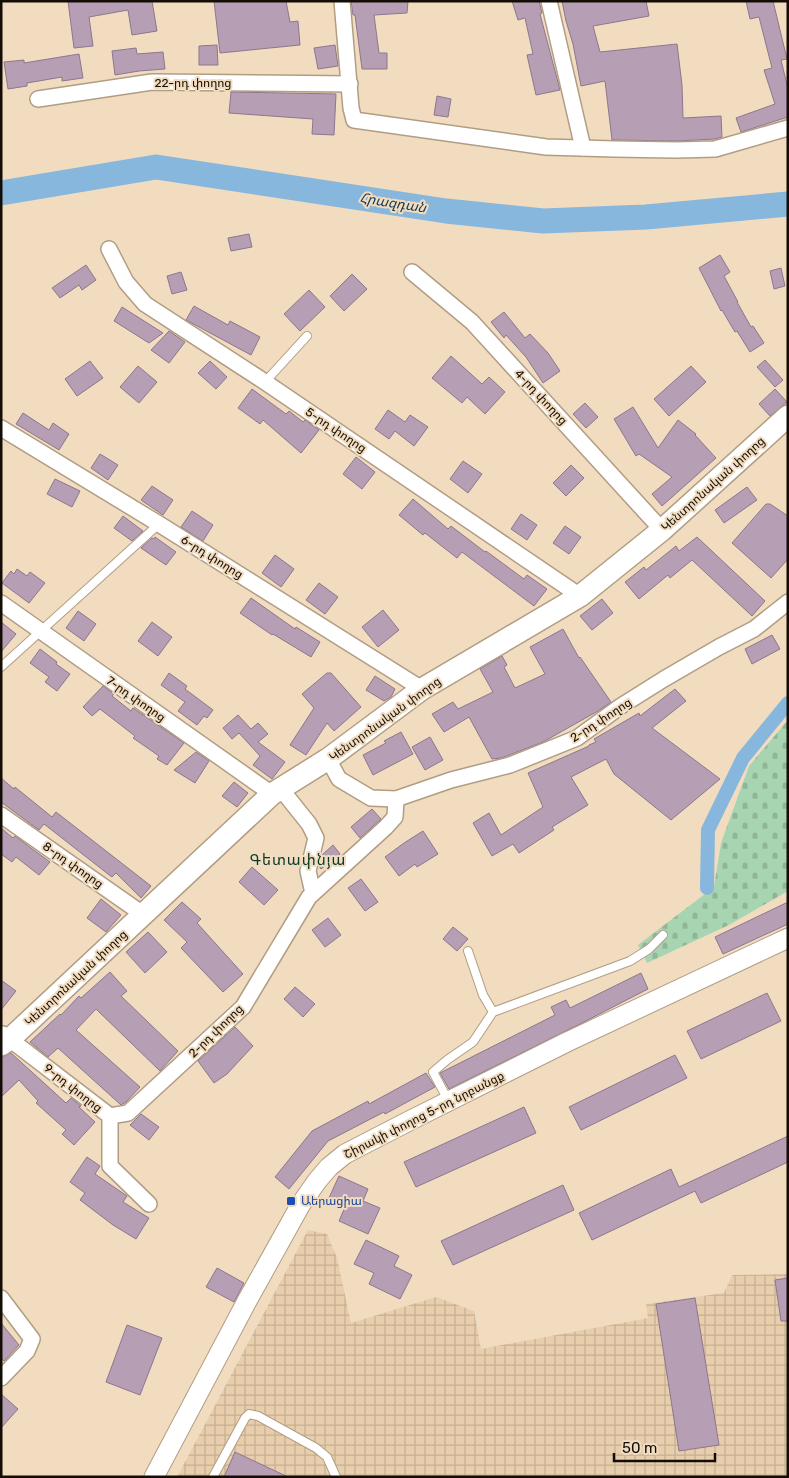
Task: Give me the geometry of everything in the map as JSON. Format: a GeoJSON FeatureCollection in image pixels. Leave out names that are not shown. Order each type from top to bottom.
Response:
{"type":"FeatureCollection","features":[{"type":"Feature","properties":{"kind":"main road","name":"Կենտրոնական փողոց"},"geometry":{"type":"LineString","coordinates":[[4,1039],[144,915],[277,791],[328,759],[422,689],[580,596],[662,530],[788,416]]}},
{"type":"Feature","properties":{"kind":"street"},"geometry":{"type":"LineString","coordinates":[[342,1],[351,108],[354,120],[546,147],[677,150],[715,149],[788,128]]}},
{"type":"Feature","properties":{"kind":"street"},"geometry":{"type":"LineString","coordinates":[[549,1],[583,148]]}},
{"type":"Feature","properties":{"kind":"street","name":"22-րդ փողոց"},"geometry":{"type":"LineString","coordinates":[[38,99],[152,82],[350,84]]}},
{"type":"Feature","properties":{"kind":"street","name":"5-րդ փողոց"},"geometry":{"type":"LineString","coordinates":[[109,249],[126,282],[145,304],[266,382],[580,596]]}},
{"type":"Feature","properties":{"kind":"street","name":"4-րդ փողոց"},"geometry":{"type":"LineString","coordinates":[[412,272],[472,322],[662,530]]}},
{"type":"Feature","properties":{"kind":"street","name":"6-րդ փողոց"},"geometry":{"type":"LineString","coordinates":[[1,428],[159,524],[422,689]]}},
{"type":"Feature","properties":{"kind":"street","name":"2-րդ փողոց"},"geometry":{"type":"LineString","coordinates":[[328,759],[339,779],[371,798],[396,799],[451,780],[510,765],[577,738],[621,706],[664,679],[754,629],[788,602]]}},
{"type":"Feature","properties":{"kind":"street","name":"7-րդ փողոց"},"geometry":{"type":"LineString","coordinates":[[1,604],[277,791]]}},
{"type":"Feature","properties":{"kind":"street"},"geometry":{"type":"LineString","coordinates":[[277,791],[308,824],[316,838],[308,871],[313,893]]}},
{"type":"Feature","properties":{"kind":"street","name":"2-րդ փողոց"},"geometry":{"type":"LineString","coordinates":[[110,1116],[128,1113],[243,1007],[309,896],[386,827],[394,817],[396,799]]}},
{"type":"Feature","properties":{"kind":"street","name":"8-րդ փողոց"},"geometry":{"type":"LineString","coordinates":[[1,815],[144,915]]}},
{"type":"Feature","properties":{"kind":"street","name":"Շիրակի փողոց 5-րդ նրբանցք"},"geometry":{"type":"LineString","coordinates":[[154,1477],[247,1301],[301,1204],[316,1181],[345,1154],[567,1042],[788,938]]}},
{"type":"Feature","properties":{"kind":"street","name":"9-րդ փողոց"},"geometry":{"type":"LineString","coordinates":[[4,1039],[110,1116],[110,1166],[148,1204]]}},
{"type":"Feature","properties":{"kind":"street"},"geometry":{"type":"LineString","coordinates":[[1,1298],[32,1339],[27,1351],[1,1378]]}},
{"type":"Feature","properties":{"kind":"lane"},"geometry":{"type":"LineString","coordinates":[[266,382],[307,336]]}},
{"type":"Feature","properties":{"kind":"lane"},"geometry":{"type":"LineString","coordinates":[[1,667],[159,524]]}},
{"type":"Feature","properties":{"kind":"lane"},"geometry":{"type":"LineString","coordinates":[[449,1102],[433,1072],[473,1042],[493,1012],[630,961],[649,949],[663,935]]}},
{"type":"Feature","properties":{"kind":"lane"},"geometry":{"type":"LineString","coordinates":[[468,951],[483,995],[493,1012]]}},
{"type":"Feature","properties":{"kind":"lane"},"geometry":{"type":"LineString","coordinates":[[213,1477],[249,1414],[258,1416],[316,1448],[326,1457],[336,1477]]}},
{"type":"Feature","properties":{"kind":"shaded area"},"geometry":{"type":"Polygon","coordinates":[[[308,1230],[327,1234],[337,1258],[351,1323],[436,1297],[474,1311],[481,1349],[648,1318],[646,1304],[724,1293],[732,1275],[788,1274],[788,1477],[177,1477],[308,1230]]]}},
{"type":"Feature","properties":{"kind":"green space"},"geometry":{"type":"Polygon","coordinates":[[[788,720],[788,891],[729,925],[647,963],[638,945],[714,887],[721,843],[749,766],[788,720]]]}},
{"type":"Feature","properties":{"kind":"building"},"geometry":{"type":"Polygon","coordinates":[[[68,1],[152,1],[157,31],[132,35],[128,10],[89,17],[93,46],[74,48],[68,1]]]}},
{"type":"Feature","properties":{"kind":"building"},"geometry":{"type":"Polygon","coordinates":[[[214,1],[286,1],[290,22],[298,21],[300,45],[220,53],[214,1]]]}},
{"type":"Feature","properties":{"kind":"building"},"geometry":{"type":"Polygon","coordinates":[[[351,1],[408,1],[407,13],[374,15],[379,53],[387,53],[387,69],[362,69],[355,15],[353,15],[351,1]]]}},
{"type":"Feature","properties":{"kind":"building"},"geometry":{"type":"Polygon","coordinates":[[[512,1],[539,1],[542,13],[540,14],[560,90],[536,95],[527,55],[533,54],[525,18],[518,20],[512,1]]]}},
{"type":"Feature","properties":{"kind":"building"},"geometry":{"type":"Polygon","coordinates":[[[562,1],[646,1],[649,16],[593,26],[600,52],[677,44],[682,85],[683,118],[721,116],[722,137],[677,141],[612,140],[605,81],[581,86],[562,1]]]}},
{"type":"Feature","properties":{"kind":"building"},"geometry":{"type":"Polygon","coordinates":[[[746,1],[773,1],[787,59],[781,60],[788,89],[788,117],[741,132],[736,118],[775,104],[764,70],[772,68],[759,17],[750,19],[746,1]]]}},
{"type":"Feature","properties":{"kind":"building"},"geometry":{"type":"Polygon","coordinates":[[[217,45],[218,65],[199,65],[199,46],[217,45]]]}},
{"type":"Feature","properties":{"kind":"building"},"geometry":{"type":"Polygon","coordinates":[[[335,45],[338,66],[318,69],[314,48],[335,45]]]}},
{"type":"Feature","properties":{"kind":"building"},"geometry":{"type":"Polygon","coordinates":[[[136,48],[137,54],[163,52],[165,69],[115,75],[112,51],[136,48]]]}},
{"type":"Feature","properties":{"kind":"building"},"geometry":{"type":"Polygon","coordinates":[[[79,54],[83,78],[62,81],[62,77],[27,83],[27,86],[8,89],[4,62],[24,60],[24,63],[79,54]]]}},
{"type":"Feature","properties":{"kind":"building"},"geometry":{"type":"Polygon","coordinates":[[[231,92],[336,94],[334,135],[312,134],[313,119],[229,113],[231,92]]]}},
{"type":"Feature","properties":{"kind":"building"},"geometry":{"type":"Polygon","coordinates":[[[437,96],[451,99],[448,117],[434,115],[437,96]]]}},
{"type":"Feature","properties":{"kind":"building"},"geometry":{"type":"Polygon","coordinates":[[[249,234],[252,247],[231,251],[228,238],[249,234]]]}},
{"type":"Feature","properties":{"kind":"building"},"geometry":{"type":"Polygon","coordinates":[[[720,255],[730,272],[724,276],[737,302],[751,327],[753,326],[764,343],[750,352],[737,331],[735,332],[721,311],[699,268],[720,255]]]}},
{"type":"Feature","properties":{"kind":"building"},"geometry":{"type":"Polygon","coordinates":[[[86,265],[96,280],[82,290],[79,285],[60,298],[52,288],[86,265]]]}},
{"type":"Feature","properties":{"kind":"building"},"geometry":{"type":"Polygon","coordinates":[[[781,268],[785,286],[774,289],[770,271],[781,268]]]}},
{"type":"Feature","properties":{"kind":"building"},"geometry":{"type":"Polygon","coordinates":[[[181,272],[187,290],[172,294],[167,276],[181,272]]]}},
{"type":"Feature","properties":{"kind":"building"},"geometry":{"type":"Polygon","coordinates":[[[352,274],[367,289],[344,311],[330,296],[352,274]]]}},
{"type":"Feature","properties":{"kind":"building"},"geometry":{"type":"Polygon","coordinates":[[[309,290],[325,307],[300,331],[284,314],[309,290]]]}},
{"type":"Feature","properties":{"kind":"building"},"geometry":{"type":"Polygon","coordinates":[[[194,306],[228,325],[230,321],[260,337],[251,355],[186,320],[194,306]]]}},
{"type":"Feature","properties":{"kind":"building"},"geometry":{"type":"Polygon","coordinates":[[[122,307],[163,333],[149,343],[114,321],[122,307]]]}},
{"type":"Feature","properties":{"kind":"building"},"geometry":{"type":"Polygon","coordinates":[[[504,312],[525,338],[530,334],[548,353],[560,371],[543,383],[526,357],[506,335],[504,338],[491,322],[504,312]]]}},
{"type":"Feature","properties":{"kind":"building"},"geometry":{"type":"Polygon","coordinates":[[[169,331],[185,342],[169,363],[151,350],[169,331]]]}},
{"type":"Feature","properties":{"kind":"building"},"geometry":{"type":"Polygon","coordinates":[[[451,356],[482,384],[489,377],[505,392],[485,414],[467,397],[462,403],[432,378],[451,356]]]}},
{"type":"Feature","properties":{"kind":"building"},"geometry":{"type":"Polygon","coordinates":[[[765,360],[783,380],[775,387],[757,367],[765,360]]]}},
{"type":"Feature","properties":{"kind":"building"},"geometry":{"type":"Polygon","coordinates":[[[90,361],[103,378],[77,396],[65,379],[90,361]]]}},
{"type":"Feature","properties":{"kind":"building"},"geometry":{"type":"Polygon","coordinates":[[[210,361],[227,377],[216,389],[198,373],[210,361]]]}},
{"type":"Feature","properties":{"kind":"building"},"geometry":{"type":"Polygon","coordinates":[[[138,366],[157,382],[139,403],[120,387],[138,366]]]}},
{"type":"Feature","properties":{"kind":"building"},"geometry":{"type":"Polygon","coordinates":[[[691,366],[706,382],[669,416],[654,399],[691,366]]]}},
{"type":"Feature","properties":{"kind":"building"},"geometry":{"type":"Polygon","coordinates":[[[252,389],[286,414],[289,411],[303,422],[305,420],[319,430],[301,453],[263,420],[260,424],[238,408],[252,389]]]}},
{"type":"Feature","properties":{"kind":"building"},"geometry":{"type":"Polygon","coordinates":[[[775,389],[787,402],[770,416],[759,404],[775,389]]]}},
{"type":"Feature","properties":{"kind":"building"},"geometry":{"type":"Polygon","coordinates":[[[585,403],[598,417],[586,428],[573,414],[585,403]]]}},
{"type":"Feature","properties":{"kind":"building"},"geometry":{"type":"Polygon","coordinates":[[[633,407],[658,448],[678,420],[696,434],[716,458],[662,506],[652,494],[672,477],[639,454],[636,456],[614,419],[633,407]]]}},
{"type":"Feature","properties":{"kind":"building"},"geometry":{"type":"Polygon","coordinates":[[[388,410],[405,422],[410,415],[428,427],[414,446],[395,431],[389,439],[375,429],[388,410]]]}},
{"type":"Feature","properties":{"kind":"building"},"geometry":{"type":"Polygon","coordinates":[[[23,413],[49,430],[53,423],[69,434],[59,450],[16,424],[23,413]]]}},
{"type":"Feature","properties":{"kind":"building"},"geometry":{"type":"Polygon","coordinates":[[[100,454],[118,465],[108,480],[91,468],[100,454]]]}},
{"type":"Feature","properties":{"kind":"building"},"geometry":{"type":"Polygon","coordinates":[[[356,457],[375,472],[362,489],[343,474],[356,457]]]}},
{"type":"Feature","properties":{"kind":"building"},"geometry":{"type":"Polygon","coordinates":[[[463,461],[482,474],[468,493],[450,479],[463,461]]]}},
{"type":"Feature","properties":{"kind":"building"},"geometry":{"type":"Polygon","coordinates":[[[571,465],[584,478],[566,496],[553,483],[571,465]]]}},
{"type":"Feature","properties":{"kind":"building"},"geometry":{"type":"Polygon","coordinates":[[[55,479],[80,491],[72,507],[47,494],[55,479]]]}},
{"type":"Feature","properties":{"kind":"building"},"geometry":{"type":"Polygon","coordinates":[[[152,486],[173,500],[163,515],[141,500],[152,486]]]}},
{"type":"Feature","properties":{"kind":"building"},"geometry":{"type":"Polygon","coordinates":[[[747,487],[757,500],[724,523],[715,510],[747,487]]]}},
{"type":"Feature","properties":{"kind":"building"},"geometry":{"type":"Polygon","coordinates":[[[413,499],[448,529],[451,526],[524,579],[527,575],[547,589],[534,606],[462,552],[457,558],[425,533],[423,535],[399,515],[413,499]]]}},
{"type":"Feature","properties":{"kind":"building"},"geometry":{"type":"Polygon","coordinates":[[[766,504],[770,504],[788,516],[788,559],[771,578],[732,543],[766,504]]]}},
{"type":"Feature","properties":{"kind":"building"},"geometry":{"type":"Polygon","coordinates":[[[192,511],[213,525],[203,541],[181,527],[192,511]]]}},
{"type":"Feature","properties":{"kind":"building"},"geometry":{"type":"Polygon","coordinates":[[[521,514],[537,525],[527,540],[511,529],[521,514]]]}},
{"type":"Feature","properties":{"kind":"building"},"geometry":{"type":"Polygon","coordinates":[[[123,516],[143,531],[132,541],[114,528],[123,516]]]}},
{"type":"Feature","properties":{"kind":"building"},"geometry":{"type":"Polygon","coordinates":[[[565,526],[581,537],[569,554],[553,543],[565,526]]]}},
{"type":"Feature","properties":{"kind":"building"},"geometry":{"type":"Polygon","coordinates":[[[155,537],[176,552],[166,565],[141,548],[155,537]]]}},
{"type":"Feature","properties":{"kind":"building"},"geometry":{"type":"Polygon","coordinates":[[[697,537],[765,601],[752,616],[692,560],[670,578],[668,575],[639,599],[625,582],[644,567],[646,570],[676,546],[679,551],[697,537]]]}},
{"type":"Feature","properties":{"kind":"building"},"geometry":{"type":"Polygon","coordinates":[[[275,555],[294,569],[281,587],[262,573],[275,555]]]}},
{"type":"Feature","properties":{"kind":"building"},"geometry":{"type":"Polygon","coordinates":[[[17,569],[27,576],[30,572],[45,583],[29,603],[2,583],[11,571],[14,574],[17,569]]]}},
{"type":"Feature","properties":{"kind":"building"},"geometry":{"type":"Polygon","coordinates":[[[319,583],[338,597],[325,614],[306,600],[319,583]]]}},
{"type":"Feature","properties":{"kind":"building"},"geometry":{"type":"Polygon","coordinates":[[[251,598],[295,629],[296,627],[320,642],[311,657],[272,635],[240,613],[251,598]]]}},
{"type":"Feature","properties":{"kind":"building"},"geometry":{"type":"Polygon","coordinates":[[[602,599],[613,613],[592,630],[580,616],[602,599]]]}},
{"type":"Feature","properties":{"kind":"building"},"geometry":{"type":"Polygon","coordinates":[[[383,610],[399,630],[378,647],[362,627],[383,610]]]}},
{"type":"Feature","properties":{"kind":"building"},"geometry":{"type":"Polygon","coordinates":[[[78,611],[96,624],[84,641],[66,628],[78,611]]]}},
{"type":"Feature","properties":{"kind":"building"},"geometry":{"type":"Polygon","coordinates":[[[1,622],[16,634],[1,652],[1,622]]]}},
{"type":"Feature","properties":{"kind":"building"},"geometry":{"type":"Polygon","coordinates":[[[152,622],[172,637],[158,656],[138,641],[152,622]]]}},
{"type":"Feature","properties":{"kind":"building"},"geometry":{"type":"Polygon","coordinates":[[[563,629],[579,658],[611,702],[543,742],[501,758],[492,759],[469,717],[444,732],[432,714],[453,702],[458,709],[493,692],[480,669],[502,656],[507,665],[504,667],[515,688],[545,674],[530,647],[563,629]]]}},
{"type":"Feature","properties":{"kind":"building"},"geometry":{"type":"Polygon","coordinates":[[[772,635],[780,649],[752,664],[745,649],[772,635]]]}},
{"type":"Feature","properties":{"kind":"building"},"geometry":{"type":"Polygon","coordinates":[[[40,649],[70,674],[57,691],[45,682],[49,677],[30,663],[40,649]]]}},
{"type":"Feature","properties":{"kind":"building"},"geometry":{"type":"Polygon","coordinates":[[[169,673],[187,686],[185,689],[213,710],[207,718],[204,716],[197,725],[178,711],[185,702],[161,685],[169,673]]]}},
{"type":"Feature","properties":{"kind":"building"},"geometry":{"type":"Polygon","coordinates":[[[327,673],[331,673],[361,707],[334,731],[327,723],[306,755],[290,745],[314,708],[302,694],[327,673]]]}},
{"type":"Feature","properties":{"kind":"building"},"geometry":{"type":"Polygon","coordinates":[[[375,676],[395,689],[391,697],[384,701],[366,690],[375,676]]]}},
{"type":"Feature","properties":{"kind":"building"},"geometry":{"type":"Polygon","coordinates":[[[103,686],[131,711],[133,708],[184,743],[167,765],[157,759],[159,756],[133,738],[135,736],[100,709],[92,716],[83,707],[103,686]]]}},
{"type":"Feature","properties":{"kind":"building"},"geometry":{"type":"Polygon","coordinates":[[[675,689],[686,701],[652,728],[720,779],[671,820],[614,774],[606,759],[571,777],[588,805],[552,827],[554,830],[519,853],[513,844],[492,856],[473,823],[489,813],[501,835],[543,807],[528,773],[596,742],[594,739],[639,713],[640,716],[675,689]]]}},
{"type":"Feature","properties":{"kind":"building"},"geometry":{"type":"Polygon","coordinates":[[[238,715],[251,729],[258,723],[268,734],[258,742],[285,762],[272,779],[253,765],[260,756],[239,733],[232,739],[223,728],[238,715]]]}},
{"type":"Feature","properties":{"kind":"building"},"geometry":{"type":"Polygon","coordinates":[[[401,732],[413,754],[373,775],[363,755],[386,743],[384,741],[401,732]]]}},
{"type":"Feature","properties":{"kind":"building"},"geometry":{"type":"Polygon","coordinates":[[[430,737],[443,760],[425,770],[412,747],[430,737]]]}},
{"type":"Feature","properties":{"kind":"building"},"geometry":{"type":"Polygon","coordinates":[[[196,752],[209,761],[195,783],[174,770],[196,752]]]}},
{"type":"Feature","properties":{"kind":"building"},"geometry":{"type":"Polygon","coordinates":[[[1,778],[52,817],[56,812],[151,886],[141,898],[116,873],[112,877],[44,824],[39,830],[1,802],[1,778]]]}},
{"type":"Feature","properties":{"kind":"building"},"geometry":{"type":"Polygon","coordinates":[[[234,782],[248,793],[237,807],[222,796],[234,782]]]}},
{"type":"Feature","properties":{"kind":"building"},"geometry":{"type":"Polygon","coordinates":[[[372,809],[381,819],[360,838],[351,827],[372,809]]]}},
{"type":"Feature","properties":{"kind":"building"},"geometry":{"type":"Polygon","coordinates":[[[1,828],[50,862],[39,875],[16,857],[12,862],[1,854],[1,828]]]}},
{"type":"Feature","properties":{"kind":"building"},"geometry":{"type":"Polygon","coordinates":[[[423,831],[438,854],[417,867],[415,864],[399,876],[385,857],[423,831]]]}},
{"type":"Feature","properties":{"kind":"building"},"geometry":{"type":"Polygon","coordinates":[[[333,845],[340,854],[321,869],[319,866],[322,855],[333,845]]]}},
{"type":"Feature","properties":{"kind":"building"},"geometry":{"type":"Polygon","coordinates":[[[252,867],[278,890],[264,905],[239,882],[252,867]]]}},
{"type":"Feature","properties":{"kind":"building"},"geometry":{"type":"Polygon","coordinates":[[[361,879],[378,902],[365,911],[348,888],[361,879]]]}},
{"type":"Feature","properties":{"kind":"building"},"geometry":{"type":"Polygon","coordinates":[[[101,899],[121,915],[106,932],[87,918],[101,899]]]}},
{"type":"Feature","properties":{"kind":"building"},"geometry":{"type":"Polygon","coordinates":[[[182,902],[201,919],[197,923],[243,974],[223,992],[181,948],[187,942],[164,920],[182,902]]]}},
{"type":"Feature","properties":{"kind":"building"},"geometry":{"type":"Polygon","coordinates":[[[788,902],[788,924],[723,954],[715,937],[788,902]]]}},
{"type":"Feature","properties":{"kind":"building"},"geometry":{"type":"Polygon","coordinates":[[[328,918],[341,935],[325,947],[312,930],[328,918]]]}},
{"type":"Feature","properties":{"kind":"building"},"geometry":{"type":"Polygon","coordinates":[[[453,927],[468,939],[457,951],[443,939],[453,927]]]}},
{"type":"Feature","properties":{"kind":"building"},"geometry":{"type":"Polygon","coordinates":[[[148,932],[167,952],[145,973],[126,952],[148,932]]]}},
{"type":"Feature","properties":{"kind":"building"},"geometry":{"type":"Polygon","coordinates":[[[110,972],[127,991],[121,996],[178,1051],[160,1071],[96,1009],[76,1030],[140,1087],[121,1105],[58,1048],[48,1057],[30,1042],[61,1015],[79,996],[81,998],[110,972]]]}},
{"type":"Feature","properties":{"kind":"building"},"geometry":{"type":"Polygon","coordinates":[[[641,973],[648,989],[578,1025],[449,1089],[440,1073],[555,1015],[551,1007],[566,1000],[570,1008],[641,973]]]}},
{"type":"Feature","properties":{"kind":"building"},"geometry":{"type":"Polygon","coordinates":[[[1,980],[16,991],[1,1010],[1,980]]]}},
{"type":"Feature","properties":{"kind":"building"},"geometry":{"type":"Polygon","coordinates":[[[295,987],[315,1004],[303,1017],[284,999],[295,987]]]}},
{"type":"Feature","properties":{"kind":"building"},"geometry":{"type":"Polygon","coordinates":[[[767,993],[781,1021],[701,1059],[687,1031],[767,993]]]}},
{"type":"Feature","properties":{"kind":"building"},"geometry":{"type":"Polygon","coordinates":[[[235,1027],[253,1046],[227,1074],[214,1083],[198,1061],[235,1027]]]}},
{"type":"Feature","properties":{"kind":"building"},"geometry":{"type":"Polygon","coordinates":[[[11,1053],[66,1103],[71,1098],[95,1122],[74,1145],[62,1134],[66,1130],[36,1103],[38,1101],[19,1080],[1,1097],[1,1057],[11,1053]]]}},
{"type":"Feature","properties":{"kind":"building"},"geometry":{"type":"Polygon","coordinates":[[[675,1055],[687,1078],[581,1130],[569,1107],[675,1055]]]}},
{"type":"Feature","properties":{"kind":"building"},"geometry":{"type":"Polygon","coordinates":[[[426,1073],[435,1087],[385,1114],[384,1112],[328,1141],[289,1189],[275,1177],[312,1131],[368,1101],[369,1104],[426,1073]]]}},
{"type":"Feature","properties":{"kind":"building"},"geometry":{"type":"Polygon","coordinates":[[[524,1107],[536,1133],[416,1187],[404,1162],[524,1107]]]}},
{"type":"Feature","properties":{"kind":"building"},"geometry":{"type":"Polygon","coordinates":[[[141,1114],[159,1127],[149,1140],[130,1125],[141,1114]]]}},
{"type":"Feature","properties":{"kind":"building"},"geometry":{"type":"Polygon","coordinates":[[[788,1136],[788,1162],[701,1203],[695,1191],[592,1240],[579,1213],[671,1169],[679,1187],[788,1136]]]}},
{"type":"Feature","properties":{"kind":"building"},"geometry":{"type":"Polygon","coordinates":[[[87,1157],[100,1166],[95,1174],[127,1196],[123,1202],[149,1218],[136,1239],[113,1225],[80,1200],[85,1193],[70,1182],[87,1157]]]}},
{"type":"Feature","properties":{"kind":"building"},"geometry":{"type":"Polygon","coordinates":[[[339,1176],[368,1189],[363,1201],[380,1208],[368,1234],[339,1221],[345,1207],[328,1200],[339,1176]]]}},
{"type":"Feature","properties":{"kind":"building"},"geometry":{"type":"Polygon","coordinates":[[[563,1185],[574,1210],[453,1265],[441,1241],[563,1185]]]}},
{"type":"Feature","properties":{"kind":"building"},"geometry":{"type":"Polygon","coordinates":[[[366,1240],[399,1256],[394,1266],[412,1275],[400,1299],[369,1284],[374,1273],[354,1264],[366,1240]]]}},
{"type":"Feature","properties":{"kind":"building"},"geometry":{"type":"Polygon","coordinates":[[[217,1268],[244,1283],[234,1302],[206,1287],[217,1268]]]}},
{"type":"Feature","properties":{"kind":"building"},"geometry":{"type":"Polygon","coordinates":[[[788,1278],[788,1321],[781,1321],[775,1280],[788,1278]]]}},
{"type":"Feature","properties":{"kind":"building"},"geometry":{"type":"Polygon","coordinates":[[[695,1298],[719,1445],[679,1451],[656,1304],[695,1298]]]}},
{"type":"Feature","properties":{"kind":"building"},"geometry":{"type":"Polygon","coordinates":[[[1,1323],[19,1345],[4,1361],[1,1358],[1,1323]]]}},
{"type":"Feature","properties":{"kind":"building"},"geometry":{"type":"Polygon","coordinates":[[[127,1325],[162,1338],[140,1395],[106,1382],[127,1325]]]}},
{"type":"Feature","properties":{"kind":"building"},"geometry":{"type":"Polygon","coordinates":[[[1,1394],[18,1409],[1,1428],[1,1394]]]}},
{"type":"Feature","properties":{"kind":"building"},"geometry":{"type":"Polygon","coordinates":[[[235,1452],[288,1477],[224,1477],[235,1452]]]}},
{"type":"Feature","properties":{"kind":"waterway","name":"Հրազդան"},"geometry":{"type":"LineString","coordinates":[[1,193],[156,167],[446,211],[543,221],[646,217],[788,204]]}},
{"type":"Feature","properties":{"kind":"waterway"},"geometry":{"type":"LineString","coordinates":[[707,888],[708,830],[743,758],[788,703]]}},
{"type":"Feature","properties":{"kind":"place","name":"Աերացիա"},"geometry":{"type":"Point","coordinates":[291,1201]}},
{"type":"Feature","properties":{"kind":"district","name":"Գետափնյա"},"geometry":{"type":"Point","coordinates":[298,860]}}]}
